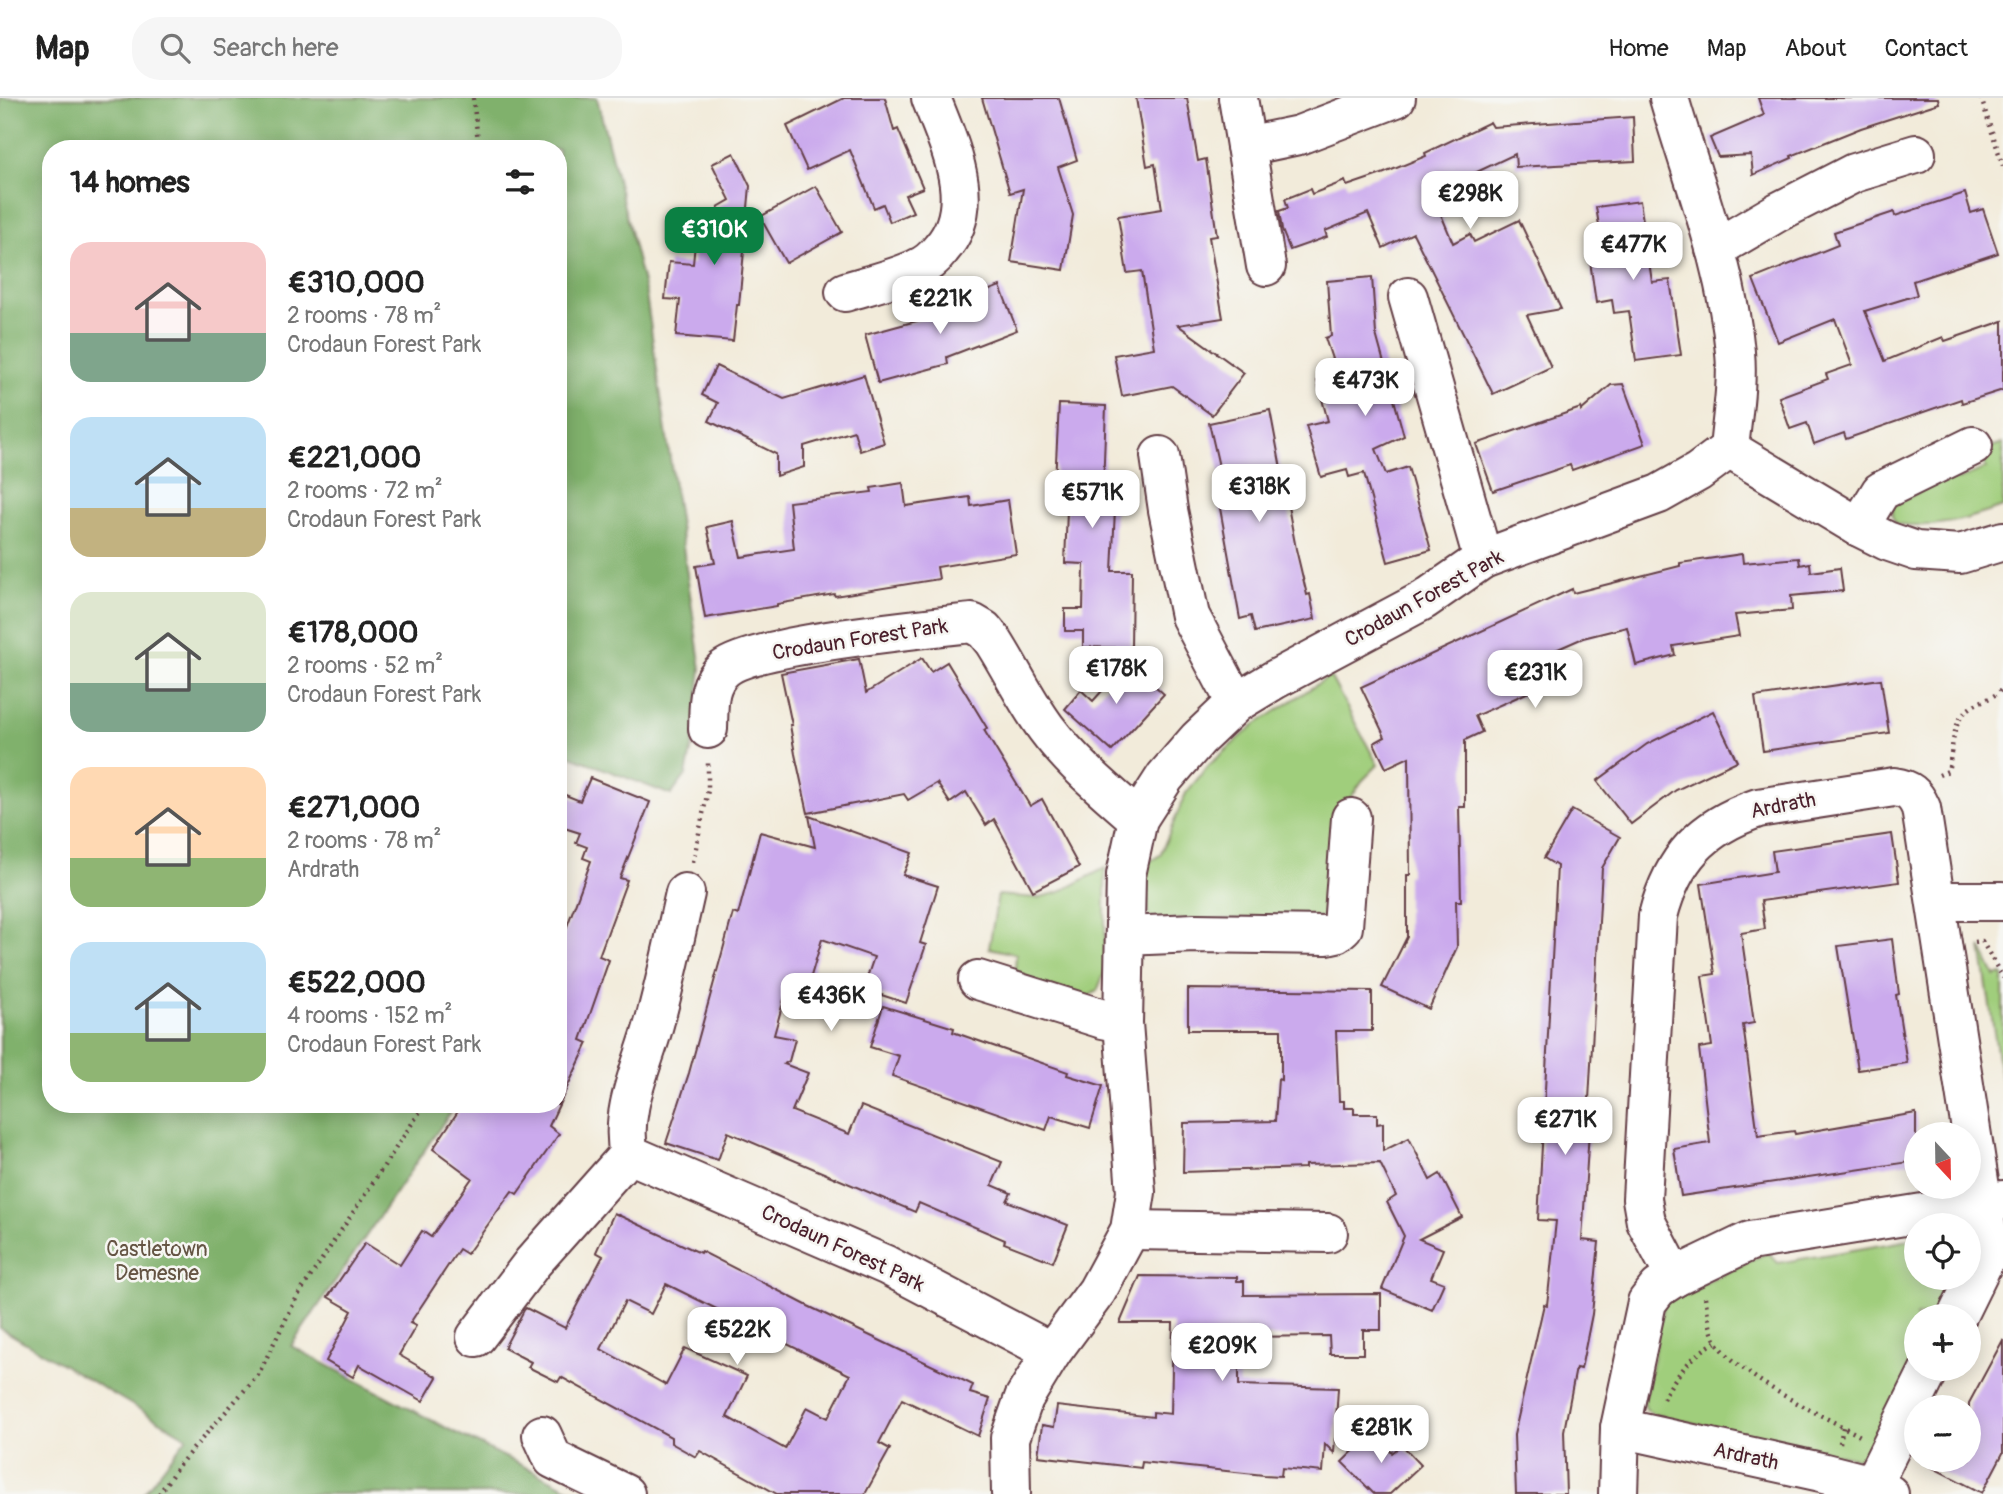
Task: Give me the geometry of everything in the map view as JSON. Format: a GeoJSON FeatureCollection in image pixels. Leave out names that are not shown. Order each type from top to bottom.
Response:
{"type":"FeatureCollection","features":[{"type":"Feature","properties":{"kind":"street"},"geometry":{"type":"LineString","coordinates":[[862,277],[917,269],[935,257],[948,242],[960,213],[961,198],[953,161],[931,98]]}},
{"type":"Feature","properties":{"kind":"street"},"geometry":{"type":"LineString","coordinates":[[1238,98],[1266,266]]}},
{"type":"Feature","properties":{"kind":"street"},"geometry":{"type":"LineString","coordinates":[[1246,146],[1298,135],[1396,98]]}},
{"type":"Feature","properties":{"kind":"street"},"geometry":{"type":"LineString","coordinates":[[1669,98],[1715,249],[1728,304],[1735,354],[1729,449],[1859,527],[1916,551],[1959,554],[2003,541]]}},
{"type":"Feature","properties":{"kind":"street"},"geometry":{"type":"LineString","coordinates":[[1715,249],[1778,212],[1854,173],[1916,154]]}},
{"type":"Feature","properties":{"kind":"street"},"geometry":{"type":"LineString","coordinates":[[1408,297],[1483,559]]}},
{"type":"Feature","properties":{"kind":"street"},"geometry":{"type":"LineString","coordinates":[[1859,527],[1881,491],[1973,446]]}},
{"type":"Feature","properties":{"kind":"street","name":"Crodaun Forest Park"},"geometry":{"type":"LineString","coordinates":[[1011,1494],[1010,1438],[1024,1398],[1052,1352],[1097,1291],[1130,1230],[1136,1192],[1123,1023],[1128,860],[1138,819],[1165,777],[1198,739],[1236,703],[1304,663],[1424,600],[1483,559],[1659,494],[1698,472],[1729,449]]}},
{"type":"Feature","properties":{"kind":"street"},"geometry":{"type":"LineString","coordinates":[[1160,457],[1190,616],[1236,703]]}},
{"type":"Feature","properties":{"kind":"street","name":"Crodaun Forest Park"},"geometry":{"type":"LineString","coordinates":[[708,729],[710,690],[717,677],[738,661],[836,641],[972,623],[984,630],[993,641],[1040,719],[1065,751],[1138,819]]}},
{"type":"Feature","properties":{"kind":"street","name":"Ardrath"},"geometry":{"type":"LineString","coordinates":[[1683,1272],[1646,1222],[1642,1199],[1658,916],[1672,877],[1687,854],[1707,833],[1720,823],[1758,808],[1894,787],[1906,789],[1915,795]]}},
{"type":"Feature","properties":{"kind":"street"},"geometry":{"type":"LineString","coordinates":[[1915,795],[1922,808],[1936,901],[1993,1202],[1989,1251],[1963,1304]]}},
{"type":"Feature","properties":{"kind":"street"},"geometry":{"type":"LineString","coordinates":[[1125,936],[1336,933],[1343,927],[1351,818]]}},
{"type":"Feature","properties":{"kind":"street"},"geometry":{"type":"LineString","coordinates":[[476,1337],[533,1262],[629,1154],[626,1139],[629,1113],[654,1024],[685,893]]}},
{"type":"Feature","properties":{"kind":"street"},"geometry":{"type":"LineString","coordinates":[[1936,901],[2003,901]]}},
{"type":"Feature","properties":{"kind":"street"},"geometry":{"type":"LineString","coordinates":[[978,980],[1123,1023]]}},
{"type":"Feature","properties":{"kind":"street","name":"Crodaun Forest Park"},"geometry":{"type":"LineString","coordinates":[[629,1154],[893,1269],[1052,1352]]}},
{"type":"Feature","properties":{"kind":"street"},"geometry":{"type":"LineString","coordinates":[[1618,1494],[1620,1429],[1647,1302],[1658,1288],[1683,1272],[1750,1241],[1993,1202]]}},
{"type":"Feature","properties":{"kind":"street"},"geometry":{"type":"LineString","coordinates":[[1130,1230],[1328,1233]]}},
{"type":"Feature","properties":{"kind":"street"},"geometry":{"type":"LineString","coordinates":[[1883,1477],[1924,1381]]}},
{"type":"Feature","properties":{"kind":"street","name":"Ardrath"},"geometry":{"type":"LineString","coordinates":[[1620,1429],[1883,1477]]}},
{"type":"Feature","properties":{"kind":"street"},"geometry":{"type":"LineString","coordinates":[[542,1435],[553,1459],[625,1494]]}},
{"type":"Feature","properties":{"kind":"path"},"geometry":{"type":"LineString","coordinates":[[473,98],[478,140]]}},
{"type":"Feature","properties":{"kind":"path"},"geometry":{"type":"LineString","coordinates":[[1981,98],[2003,166]]}},
{"type":"Feature","properties":{"kind":"path"},"geometry":{"type":"LineString","coordinates":[[1915,795],[1930,775],[1940,775],[1948,771],[1955,730],[1969,708],[2000,695],[2003,687]]}},
{"type":"Feature","properties":{"kind":"path"},"geometry":{"type":"LineString","coordinates":[[685,893],[708,790],[708,729]]}},
{"type":"Feature","properties":{"kind":"path"},"geometry":{"type":"LineString","coordinates":[[159,1494],[178,1466],[258,1375],[297,1297],[419,1113]]}},
{"type":"Feature","properties":{"kind":"path"},"geometry":{"type":"LineString","coordinates":[[1683,1272],[1705,1297],[1716,1342],[1758,1379],[1883,1477]]}},
{"type":"Feature","properties":{"kind":"path"},"geometry":{"type":"LineString","coordinates":[[1659,1411],[1663,1398],[1686,1367],[1702,1350],[1716,1342]]}},
{"type":"Feature","properties":{"kind":"green space","name":"Castletown Demesne"},"geometry":{"type":"Polygon","coordinates":[[[0,98],[597,98],[646,295],[701,669],[693,742],[686,775],[671,795],[567,755],[567,140],[42,140],[42,1113],[450,1113],[291,1346],[452,1431],[580,1494],[143,1494],[187,1437],[0,1328],[0,98]]]}},
{"type":"Feature","properties":{"kind":"green space"},"geometry":{"type":"Polygon","coordinates":[[[2003,443],[2003,507],[1951,522],[1896,524],[1892,516],[1893,505],[1955,473],[1958,480],[1986,468],[1979,451],[2003,443]]]}},
{"type":"Feature","properties":{"kind":"green space"},"geometry":{"type":"Polygon","coordinates":[[[1330,676],[1378,765],[1362,781],[1349,800],[1328,918],[1149,920],[1144,865],[1160,855],[1186,793],[1209,765],[1253,726],[1330,676]]]}},
{"type":"Feature","properties":{"kind":"green space"},"geometry":{"type":"Polygon","coordinates":[[[1105,868],[1105,971],[1097,991],[1087,997],[1027,988],[1015,970],[1016,954],[989,948],[998,895],[1037,898],[1060,892],[1105,868]]]}},
{"type":"Feature","properties":{"kind":"green space"},"geometry":{"type":"Polygon","coordinates":[[[1981,947],[1995,976],[2003,974],[2003,1091],[1981,947]]]}},
{"type":"Feature","properties":{"kind":"green space"},"geometry":{"type":"Polygon","coordinates":[[[1904,1241],[1904,1290],[1954,1290],[1947,1304],[1904,1304],[1904,1381],[1907,1381],[1869,1455],[1856,1458],[1652,1414],[1646,1409],[1644,1403],[1664,1303],[1768,1252],[1778,1263],[1904,1241]]]}},
{"type":"Feature","properties":{"kind":"building"},"geometry":{"type":"Polygon","coordinates":[[[844,98],[885,98],[894,131],[898,129],[923,188],[905,195],[913,212],[890,222],[883,204],[874,208],[850,150],[807,170],[787,126],[844,98]]]}},
{"type":"Feature","properties":{"kind":"building"},"geometry":{"type":"Polygon","coordinates":[[[982,98],[1059,98],[1077,160],[1058,167],[1073,215],[1064,270],[1011,262],[1023,189],[1010,193],[982,98]]]}},
{"type":"Feature","properties":{"kind":"building"},"geometry":{"type":"Polygon","coordinates":[[[1136,98],[1187,98],[1198,161],[1206,159],[1217,236],[1209,237],[1223,318],[1178,325],[1244,373],[1212,415],[1172,386],[1122,396],[1114,355],[1154,348],[1142,271],[1127,273],[1118,216],[1162,209],[1155,164],[1147,166],[1136,98]]]}},
{"type":"Feature","properties":{"kind":"building"},"geometry":{"type":"Polygon","coordinates":[[[1758,98],[1938,98],[1939,103],[1861,128],[1791,156],[1792,158],[1753,175],[1751,155],[1718,157],[1710,138],[1764,115],[1758,98]]]}},
{"type":"Feature","properties":{"kind":"building"},"geometry":{"type":"Polygon","coordinates":[[[1633,117],[1635,161],[1516,167],[1515,154],[1432,193],[1453,243],[1470,234],[1474,242],[1519,220],[1561,309],[1527,315],[1551,367],[1493,394],[1413,233],[1383,248],[1368,213],[1325,231],[1327,237],[1290,250],[1282,230],[1279,211],[1288,208],[1285,199],[1310,189],[1312,194],[1345,181],[1347,186],[1382,174],[1426,156],[1425,153],[1490,122],[1493,127],[1633,117]]]}},
{"type":"Feature","properties":{"kind":"building"},"geometry":{"type":"Polygon","coordinates":[[[734,153],[750,186],[733,341],[676,336],[680,300],[665,299],[669,262],[693,264],[696,233],[735,237],[718,207],[730,200],[712,164],[734,153]]]}},
{"type":"Feature","properties":{"kind":"building"},"geometry":{"type":"Polygon","coordinates":[[[816,186],[842,232],[786,263],[760,217],[816,186]]]}},
{"type":"Feature","properties":{"kind":"building"},"geometry":{"type":"Polygon","coordinates":[[[1965,193],[1971,213],[1983,209],[1998,253],[1913,281],[1917,295],[1865,311],[1885,361],[1943,337],[1945,341],[2003,321],[2003,390],[1962,403],[1961,399],[1846,439],[1844,433],[1814,444],[1807,423],[1790,429],[1779,397],[1828,379],[1826,374],[1852,365],[1835,319],[1778,342],[1753,279],[1838,245],[1834,232],[1965,193]]]}},
{"type":"Feature","properties":{"kind":"building"},"geometry":{"type":"Polygon","coordinates":[[[1640,201],[1652,282],[1670,280],[1681,355],[1636,361],[1629,311],[1614,313],[1612,300],[1596,303],[1588,247],[1602,244],[1596,207],[1640,201]]]}},
{"type":"Feature","properties":{"kind":"building"},"geometry":{"type":"Polygon","coordinates":[[[1372,277],[1376,334],[1404,436],[1376,449],[1386,474],[1408,467],[1431,550],[1388,562],[1364,473],[1349,477],[1347,470],[1321,477],[1306,426],[1328,421],[1317,381],[1333,362],[1325,338],[1331,336],[1327,281],[1372,277]]]}},
{"type":"Feature","properties":{"kind":"building"},"geometry":{"type":"Polygon","coordinates":[[[1000,286],[1017,330],[947,357],[948,364],[878,383],[865,335],[942,314],[940,309],[1000,286]]]}},
{"type":"Feature","properties":{"kind":"building"},"geometry":{"type":"Polygon","coordinates":[[[716,366],[784,399],[864,375],[884,443],[860,451],[854,431],[804,446],[804,467],[776,476],[776,454],[709,421],[718,403],[702,395],[716,366]]]}},
{"type":"Feature","properties":{"kind":"building"},"geometry":{"type":"Polygon","coordinates":[[[1623,384],[1645,444],[1572,470],[1570,465],[1493,491],[1476,444],[1581,408],[1581,411],[1611,385],[1623,384]]]}},
{"type":"Feature","properties":{"kind":"building"},"geometry":{"type":"Polygon","coordinates":[[[1059,404],[1106,406],[1103,488],[1116,489],[1112,571],[1132,571],[1131,648],[1083,647],[1083,631],[1065,631],[1065,609],[1083,609],[1084,564],[1065,563],[1068,483],[1055,481],[1059,404]]]}},
{"type":"Feature","properties":{"kind":"building"},"geometry":{"type":"Polygon","coordinates":[[[1270,410],[1296,549],[1315,619],[1255,632],[1251,616],[1240,619],[1216,486],[1223,484],[1209,423],[1270,410]]]}},
{"type":"Feature","properties":{"kind":"building"},"geometry":{"type":"Polygon","coordinates":[[[903,483],[906,506],[970,497],[971,506],[1008,500],[1016,554],[937,567],[939,579],[835,596],[834,594],[705,618],[696,566],[715,563],[707,527],[733,521],[741,557],[794,549],[789,502],[872,492],[871,488],[903,483]]]}},
{"type":"Feature","properties":{"kind":"building"},"geometry":{"type":"Polygon","coordinates":[[[1742,554],[1743,563],[1799,558],[1800,565],[1810,563],[1811,572],[1840,568],[1843,591],[1791,596],[1792,610],[1735,615],[1739,636],[1673,646],[1675,655],[1636,665],[1627,627],[1583,638],[1517,667],[1529,692],[1475,716],[1482,732],[1465,740],[1465,807],[1459,807],[1461,901],[1456,901],[1457,947],[1429,1009],[1382,987],[1407,937],[1407,875],[1410,875],[1409,757],[1386,768],[1374,743],[1385,737],[1361,687],[1572,589],[1573,593],[1680,566],[1680,563],[1742,554]]]}},
{"type":"Feature","properties":{"kind":"building"},"geometry":{"type":"Polygon","coordinates":[[[922,658],[931,672],[947,662],[1030,806],[1042,799],[1079,867],[1033,891],[994,819],[986,825],[966,792],[950,803],[937,783],[908,800],[904,794],[808,813],[781,673],[859,659],[866,693],[922,658]]]}},
{"type":"Feature","properties":{"kind":"building"},"geometry":{"type":"Polygon","coordinates":[[[1128,662],[1164,694],[1112,751],[1065,709],[1081,690],[1093,701],[1128,662]]]}},
{"type":"Feature","properties":{"kind":"building"},"geometry":{"type":"Polygon","coordinates":[[[1881,679],[1889,733],[1763,751],[1755,697],[1881,679]]]}},
{"type":"Feature","properties":{"kind":"building"},"geometry":{"type":"Polygon","coordinates":[[[1713,711],[1737,761],[1676,790],[1631,824],[1597,781],[1647,744],[1713,711]]]}},
{"type":"Feature","properties":{"kind":"building"},"geometry":{"type":"Polygon","coordinates":[[[590,778],[650,802],[620,878],[627,880],[599,956],[609,960],[581,1040],[588,1043],[567,1088],[567,926],[591,861],[583,858],[587,847],[576,843],[580,833],[567,829],[567,796],[580,801],[590,778]]]}},
{"type":"Feature","properties":{"kind":"building"},"geometry":{"type":"Polygon","coordinates":[[[1572,810],[1620,837],[1602,868],[1589,1100],[1582,1240],[1599,1242],[1592,1314],[1581,1369],[1576,1368],[1564,1431],[1566,1494],[1516,1494],[1514,1435],[1544,1304],[1547,1305],[1556,1221],[1538,1220],[1557,866],[1544,858],[1572,810]]]}},
{"type":"Feature","properties":{"kind":"building"},"geometry":{"type":"Polygon","coordinates":[[[809,816],[912,853],[903,875],[938,886],[920,943],[926,945],[906,1003],[863,989],[874,957],[822,939],[806,993],[787,988],[774,1035],[795,1039],[789,1061],[784,1064],[808,1073],[792,1111],[849,1134],[861,1106],[1002,1162],[992,1185],[1011,1193],[1007,1201],[1068,1225],[1053,1262],[1004,1243],[1005,1240],[919,1203],[915,1212],[728,1132],[718,1160],[666,1143],[689,1073],[733,913],[738,915],[760,832],[815,847],[809,816]]]}},
{"type":"Feature","properties":{"kind":"building"},"geometry":{"type":"Polygon","coordinates":[[[1892,834],[1899,882],[1761,901],[1765,929],[1741,933],[1754,1023],[1743,1025],[1758,1136],[1794,1131],[1795,1134],[1916,1113],[1916,1122],[1904,1122],[1904,1163],[1681,1196],[1674,1149],[1710,1143],[1699,1048],[1712,1046],[1702,976],[1715,974],[1701,884],[1775,872],[1772,851],[1892,834]]]}},
{"type":"Feature","properties":{"kind":"building"},"geometry":{"type":"Polygon","coordinates":[[[1892,939],[1899,994],[1896,995],[1907,1063],[1858,1070],[1838,946],[1892,939]]]}},
{"type":"Feature","properties":{"kind":"building"},"geometry":{"type":"Polygon","coordinates":[[[1188,989],[1372,991],[1372,1031],[1336,1031],[1339,1101],[1344,1101],[1344,1108],[1354,1108],[1354,1114],[1377,1114],[1377,1124],[1383,1123],[1383,1151],[1409,1138],[1430,1180],[1440,1174],[1462,1217],[1419,1239],[1443,1249],[1431,1278],[1444,1283],[1432,1310],[1382,1289],[1404,1236],[1387,1202],[1396,1196],[1380,1163],[1183,1172],[1184,1123],[1275,1121],[1278,1079],[1281,1080],[1281,1030],[1188,1030],[1188,989]]]}},
{"type":"Feature","properties":{"kind":"building"},"geometry":{"type":"Polygon","coordinates":[[[883,1006],[954,1028],[953,1032],[1103,1086],[1090,1128],[1051,1116],[1046,1130],[892,1076],[899,1056],[870,1047],[883,1006]]]}},
{"type":"Feature","properties":{"kind":"building"},"geometry":{"type":"Polygon","coordinates":[[[457,1113],[555,1113],[549,1126],[559,1134],[517,1194],[512,1191],[467,1254],[459,1249],[410,1323],[416,1326],[399,1355],[437,1377],[423,1401],[359,1365],[353,1377],[326,1361],[352,1311],[328,1297],[365,1243],[400,1265],[422,1231],[431,1237],[472,1178],[433,1149],[457,1113]]]}},
{"type":"Feature","properties":{"kind":"building"},"geometry":{"type":"Polygon","coordinates":[[[614,1213],[700,1253],[701,1251],[973,1385],[970,1393],[990,1399],[978,1436],[902,1399],[879,1443],[890,1449],[865,1494],[777,1494],[700,1451],[696,1457],[671,1443],[671,1437],[561,1377],[558,1382],[528,1367],[531,1362],[504,1348],[526,1308],[565,1328],[603,1256],[596,1252],[614,1213]],[[666,1284],[651,1314],[625,1301],[601,1349],[666,1385],[685,1348],[747,1376],[727,1417],[785,1449],[807,1407],[828,1418],[850,1375],[666,1284]]]}},
{"type":"Feature","properties":{"kind":"building"},"geometry":{"type":"Polygon","coordinates":[[[1140,1276],[1237,1277],[1237,1281],[1244,1281],[1244,1295],[1381,1294],[1381,1330],[1363,1330],[1363,1354],[1330,1354],[1329,1336],[1239,1337],[1239,1385],[1338,1388],[1334,1453],[1325,1444],[1323,1472],[1282,1468],[1281,1476],[1142,1462],[1141,1468],[1038,1456],[1042,1425],[1054,1427],[1057,1406],[1153,1417],[1153,1412],[1171,1414],[1173,1323],[1120,1323],[1140,1276]]]}},
{"type":"Feature","properties":{"kind":"building"},"geometry":{"type":"Polygon","coordinates":[[[2003,1340],[2003,1453],[1982,1493],[1941,1472],[1981,1472],[1981,1395],[1973,1395],[2003,1340]]]}},
{"type":"Feature","properties":{"kind":"building"},"geometry":{"type":"Polygon","coordinates":[[[1373,1432],[1392,1453],[1402,1445],[1421,1465],[1390,1494],[1374,1494],[1342,1462],[1373,1432]]]}}]}
